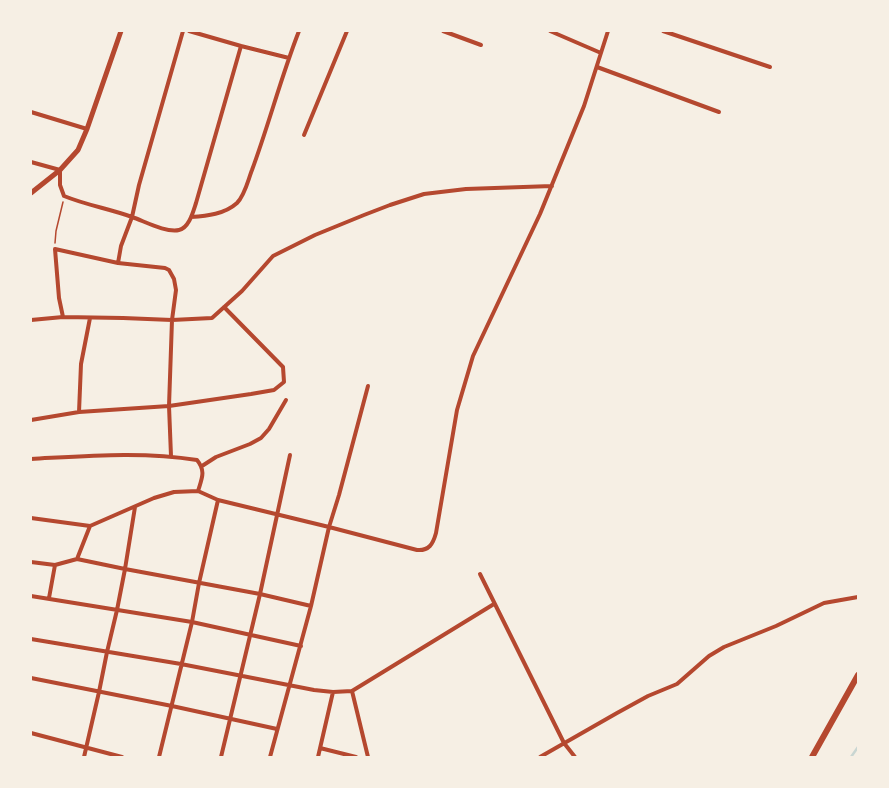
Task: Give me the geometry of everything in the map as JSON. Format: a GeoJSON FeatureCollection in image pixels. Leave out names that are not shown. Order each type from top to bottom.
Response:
{"type":"FeatureCollection","features":[{"type":"Feature","properties":{"kind":"main road"},"geometry":{"type":"LineString","coordinates":[[812,757],[858,675]]}},
{"type":"Feature","properties":{"kind":"street"},"geometry":{"type":"LineString","coordinates":[[31,193],[60,170],[78,150],[87,129],[121,31]]}},
{"type":"Feature","properties":{"kind":"street"},"geometry":{"type":"LineString","coordinates":[[118,263],[121,246],[132,217],[139,186],[183,31]]}},
{"type":"Feature","properties":{"kind":"street"},"geometry":{"type":"LineString","coordinates":[[189,31],[288,58]]}},
{"type":"Feature","properties":{"kind":"street"},"geometry":{"type":"LineString","coordinates":[[191,216],[204,216],[222,212],[238,202],[244,193],[288,58],[299,31]]}},
{"type":"Feature","properties":{"kind":"street"},"geometry":{"type":"LineString","coordinates":[[304,135],[347,31]]}},
{"type":"Feature","properties":{"kind":"street"},"geometry":{"type":"LineString","coordinates":[[442,31],[481,45]]}},
{"type":"Feature","properties":{"kind":"street"},"geometry":{"type":"LineString","coordinates":[[550,31],[601,53]]}},
{"type":"Feature","properties":{"kind":"street"},"geometry":{"type":"LineString","coordinates":[[31,518],[90,526],[154,498],[174,492],[198,491],[218,500],[417,550],[424,550],[430,547],[434,542],[457,410],[473,356],[499,297],[540,214],[552,186],[584,106],[608,31]]}},
{"type":"Feature","properties":{"kind":"street"},"geometry":{"type":"LineString","coordinates":[[663,31],[770,67]]}},
{"type":"Feature","properties":{"kind":"street"},"geometry":{"type":"LineString","coordinates":[[60,170],[60,185],[64,196],[132,217],[161,228],[178,231],[185,227],[191,216],[241,46]]}},
{"type":"Feature","properties":{"kind":"street"},"geometry":{"type":"LineString","coordinates":[[597,67],[719,112]]}},
{"type":"Feature","properties":{"kind":"street"},"geometry":{"type":"LineString","coordinates":[[31,112],[87,129]]}},
{"type":"Feature","properties":{"kind":"street"},"geometry":{"type":"LineString","coordinates":[[31,162],[60,170]]}},
{"type":"Feature","properties":{"kind":"street"},"geometry":{"type":"LineString","coordinates":[[31,320],[63,316],[172,320],[212,318],[242,291],[274,256],[315,235],[390,205],[424,194],[466,189],[552,186]]}},
{"type":"Feature","properties":{"kind":"street"},"geometry":{"type":"LineString","coordinates":[[63,316],[59,298],[55,249],[118,263],[165,268],[169,270],[174,278],[176,290],[172,320],[169,406],[171,456]]}},
{"type":"Feature","properties":{"kind":"street"},"geometry":{"type":"LineString","coordinates":[[31,420],[79,412],[169,406],[274,390],[284,382],[283,367],[224,308]]}},
{"type":"Feature","properties":{"kind":"street"},"geometry":{"type":"LineString","coordinates":[[79,412],[81,364],[90,318]]}},
{"type":"Feature","properties":{"kind":"street"},"geometry":{"type":"LineString","coordinates":[[270,757],[301,646],[329,527],[368,386]]}},
{"type":"Feature","properties":{"kind":"street"},"geometry":{"type":"LineString","coordinates":[[202,466],[216,457],[250,444],[261,438],[269,429],[286,400]]}},
{"type":"Feature","properties":{"kind":"street"},"geometry":{"type":"LineString","coordinates":[[221,757],[251,635],[290,455]]}},
{"type":"Feature","properties":{"kind":"street"},"geometry":{"type":"LineString","coordinates":[[31,459],[89,456],[171,456],[197,460],[202,466],[203,476],[198,491]]}},
{"type":"Feature","properties":{"kind":"street"},"geometry":{"type":"LineString","coordinates":[[160,757],[192,622],[199,583],[218,500]]}},
{"type":"Feature","properties":{"kind":"street"},"geometry":{"type":"LineString","coordinates":[[84,757],[85,746],[99,692],[117,610],[135,507]]}},
{"type":"Feature","properties":{"kind":"street"},"geometry":{"type":"LineString","coordinates":[[77,559],[90,526]]}},
{"type":"Feature","properties":{"kind":"street"},"geometry":{"type":"LineString","coordinates":[[31,562],[55,566],[77,559],[125,570],[260,594],[311,606]]}},
{"type":"Feature","properties":{"kind":"street"},"geometry":{"type":"LineString","coordinates":[[49,598],[55,566]]}},
{"type":"Feature","properties":{"kind":"street"},"geometry":{"type":"LineString","coordinates":[[480,574],[564,743],[575,757]]}},
{"type":"Feature","properties":{"kind":"street"},"geometry":{"type":"LineString","coordinates":[[31,596],[192,622],[301,646]]}},
{"type":"Feature","properties":{"kind":"street"},"geometry":{"type":"LineString","coordinates":[[540,757],[642,699],[677,684],[708,656],[724,647],[776,626],[824,603],[858,597]]}},
{"type":"Feature","properties":{"kind":"street"},"geometry":{"type":"LineString","coordinates":[[31,639],[181,664],[289,686],[333,692],[352,691],[494,604]]}},
{"type":"Feature","properties":{"kind":"street"},"geometry":{"type":"LineString","coordinates":[[31,678],[172,706],[277,729]]}},
{"type":"Feature","properties":{"kind":"street"},"geometry":{"type":"LineString","coordinates":[[352,691],[368,757]]}},
{"type":"Feature","properties":{"kind":"street"},"geometry":{"type":"LineString","coordinates":[[318,757],[333,692]]}},
{"type":"Feature","properties":{"kind":"street"},"geometry":{"type":"LineString","coordinates":[[31,733],[85,746],[122,757]]}},
{"type":"Feature","properties":{"kind":"street"},"geometry":{"type":"LineString","coordinates":[[320,748],[356,757]]}},
{"type":"Feature","properties":{"kind":"path"},"geometry":{"type":"LineString","coordinates":[[55,249],[56,231],[64,196]]}},
{"type":"Feature","properties":{"kind":"waterway"},"geometry":{"type":"LineString","coordinates":[[851,757],[858,747]]}}]}
